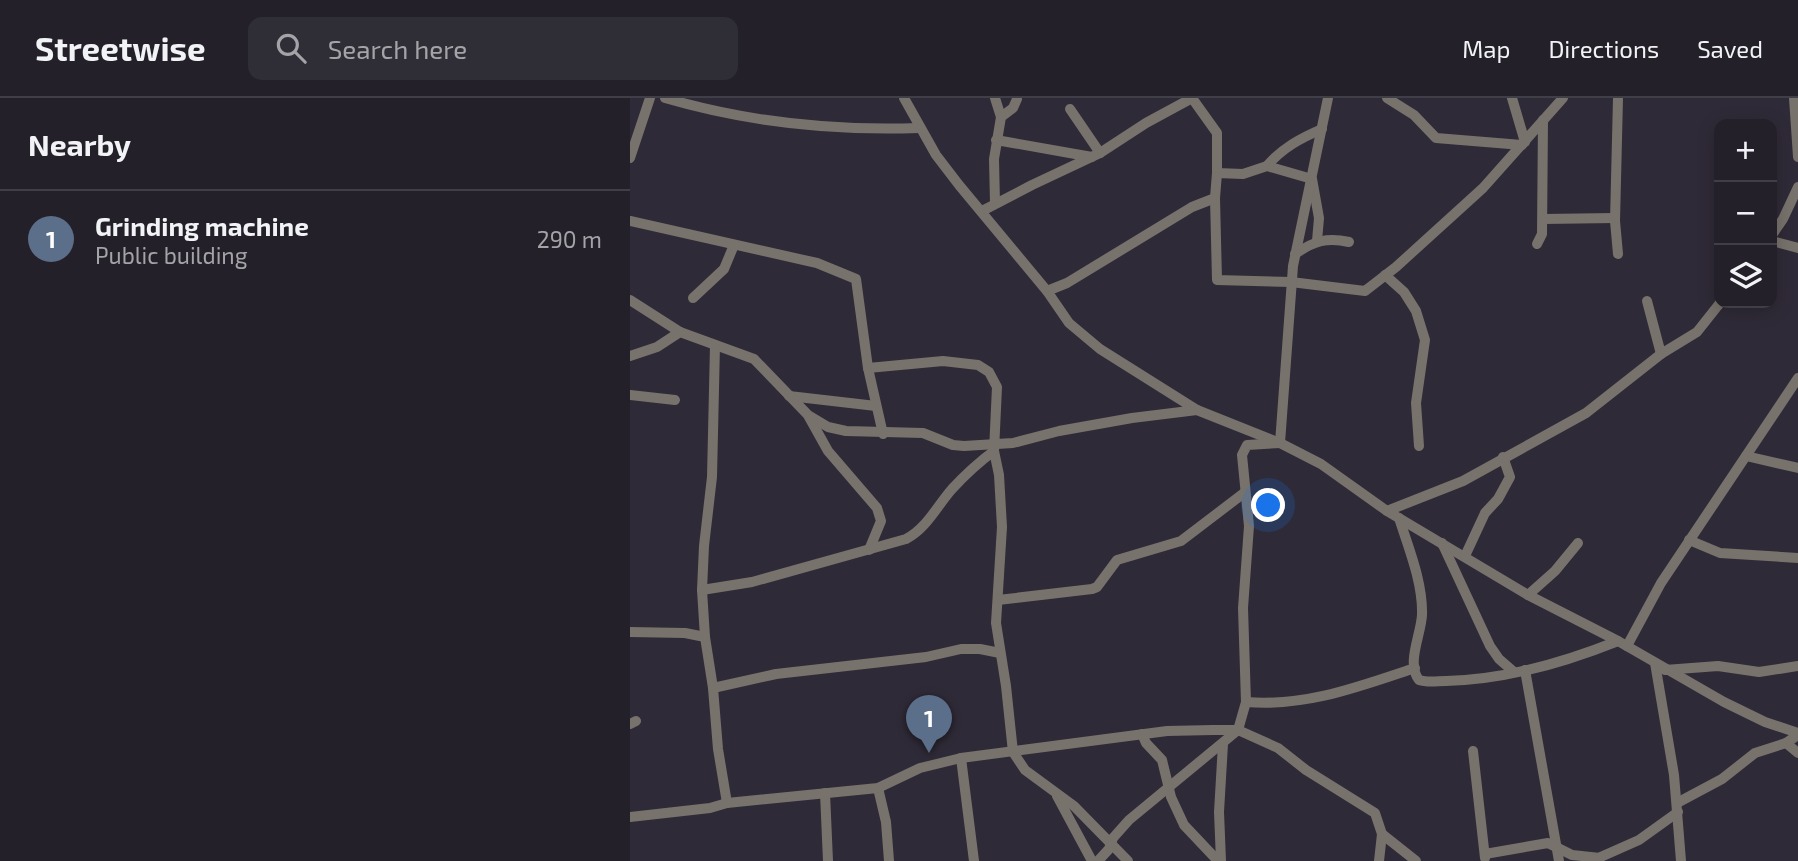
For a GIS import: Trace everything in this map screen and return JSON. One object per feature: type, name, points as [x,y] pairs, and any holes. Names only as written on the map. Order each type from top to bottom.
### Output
[{"type":"street","points":[[630,158],[650,98]]},
{"type":"street","points":[[665,98],[729,114],[811,126],[919,128]]},
{"type":"street","points":[[904,98],[936,155],[1083,337],[1197,410],[1280,443],[1321,464],[1387,511],[1528,595],[1765,722],[1798,734]]},
{"type":"street","points":[[995,98],[1001,117],[994,159],[995,203]]},
{"type":"street","points":[[982,211],[1096,155],[1192,98],[1217,133],[1217,280],[1291,282],[1365,291],[1483,188],[1563,98]]},
{"type":"street","points":[[1280,443],[1291,282],[1328,98]]},
{"type":"street","points":[[1387,98],[1413,115],[1436,138],[1523,144]]},
{"type":"street","points":[[1512,98],[1523,144]]},
{"type":"street","points":[[1618,98],[1615,218],[1618,254]]},
{"type":"street","points":[[1794,98],[1798,157]]},
{"type":"street","points":[[1001,117],[1013,108],[1017,99]]},
{"type":"street","points":[[1070,109],[1096,155]]},
{"type":"street","points":[[1537,244],[1542,234],[1543,219],[1543,120]]},
{"type":"street","points":[[1217,173],[1243,174],[1267,166],[1277,155],[1300,139],[1322,129]]},
{"type":"street","points":[[996,140],[1096,155]]},
{"type":"street","points":[[1267,166],[1312,179]]},
{"type":"street","points":[[1312,179],[1320,218],[1317,242]]},
{"type":"street","points":[[1777,228],[1798,187]]},
{"type":"street","points":[[1047,291],[1067,284],[1192,207],[1215,198]]},
{"type":"street","points":[[1543,219],[1615,218]]},
{"type":"street","points":[[630,221],[817,263],[856,279],[869,368],[883,434]]},
{"type":"street","points":[[1295,254],[1317,242],[1333,239],[1349,242]]},
{"type":"street","points":[[1777,242],[1798,248]]},
{"type":"street","points":[[693,298],[724,269],[734,245]]},
{"type":"street","points":[[1385,275],[1404,292],[1416,311],[1425,340],[1416,403],[1419,446]]},
{"type":"street","points":[[630,300],[680,332],[754,359],[808,415],[828,427],[846,432],[923,433],[953,445],[994,447],[1059,431],[1197,410]]},
{"type":"street","points":[[1647,300],[1661,354]]},
{"type":"street","points":[[1387,511],[1463,481],[1586,413],[1661,354],[1696,332],[1716,308]]},
{"type":"street","points":[[630,356],[649,351],[680,332]]},
{"type":"street","points":[[715,345],[712,477],[702,590],[718,749],[727,803]]},
{"type":"street","points":[[869,368],[943,361],[978,365],[989,372],[997,387],[994,447],[999,475],[1002,534],[996,624],[1013,752],[1025,770],[1074,806],[1128,861]]},
{"type":"street","points":[[1399,518],[1421,598],[1422,615],[1415,668],[1417,679],[1427,682],[1466,681],[1573,659],[1622,644],[1798,378]]},
{"type":"street","points":[[630,395],[675,400]]},
{"type":"street","points":[[789,396],[876,406]]},
{"type":"street","points":[[808,415],[828,451],[877,508],[881,521],[869,550]]},
{"type":"street","points":[[1098,861],[1129,820],[1238,730],[1246,702],[1243,608],[1249,526],[1242,461],[1247,445],[1280,443]]},
{"type":"street","points":[[702,590],[752,582],[895,543],[915,534],[953,489],[994,447]]},
{"type":"street","points":[[1745,456],[1798,468]]},
{"type":"street","points":[[1465,556],[1485,513],[1498,499],[1510,477],[1503,457]]},
{"type":"street","points":[[998,600],[1097,587],[1117,560],[1181,541],[1244,493]]},
{"type":"street","points":[[1689,540],[1720,553],[1798,558]]},
{"type":"street","points":[[1442,543],[1490,646],[1499,659],[1519,671],[1559,861]]},
{"type":"street","points":[[1528,595],[1555,570],[1578,543]]},
{"type":"street","points":[[630,632],[692,634],[705,637]]},
{"type":"street","points":[[713,688],[776,674],[926,657],[961,649],[1000,653]]},
{"type":"street","points":[[1655,663],[1671,753],[1681,861]]},
{"type":"street","points":[[1665,670],[1718,666],[1759,672],[1798,666]]},
{"type":"street","points":[[1246,702],[1276,704],[1355,689],[1415,668]]},
{"type":"street","points":[[630,817],[710,808],[727,803],[878,788],[920,768],[961,758],[1167,731],[1238,730],[1278,748],[1306,770],[1375,813],[1382,834],[1379,861]]},
{"type":"street","points":[[1143,734],[1146,743],[1161,760],[1168,789],[1184,825],[1219,861]]},
{"type":"street","points":[[1473,751],[1485,857],[1548,843],[1572,855],[1596,859],[1639,840],[1677,807],[1722,779],[1755,753],[1786,743],[1798,734]]},
{"type":"street","points":[[1786,743],[1798,752]]},
{"type":"street","points":[[1219,861],[1223,744]]},
{"type":"street","points":[[961,758],[974,861]]},
{"type":"street","points":[[878,788],[886,821],[889,861]]},
{"type":"street","points":[[1054,792],[1092,861]]},
{"type":"street","points":[[814,861],[828,860],[825,793]]},
{"type":"street","points":[[1382,834],[1416,861]]},
{"type":"place","name":"Grinding machine","points":[[929,753]]}]
